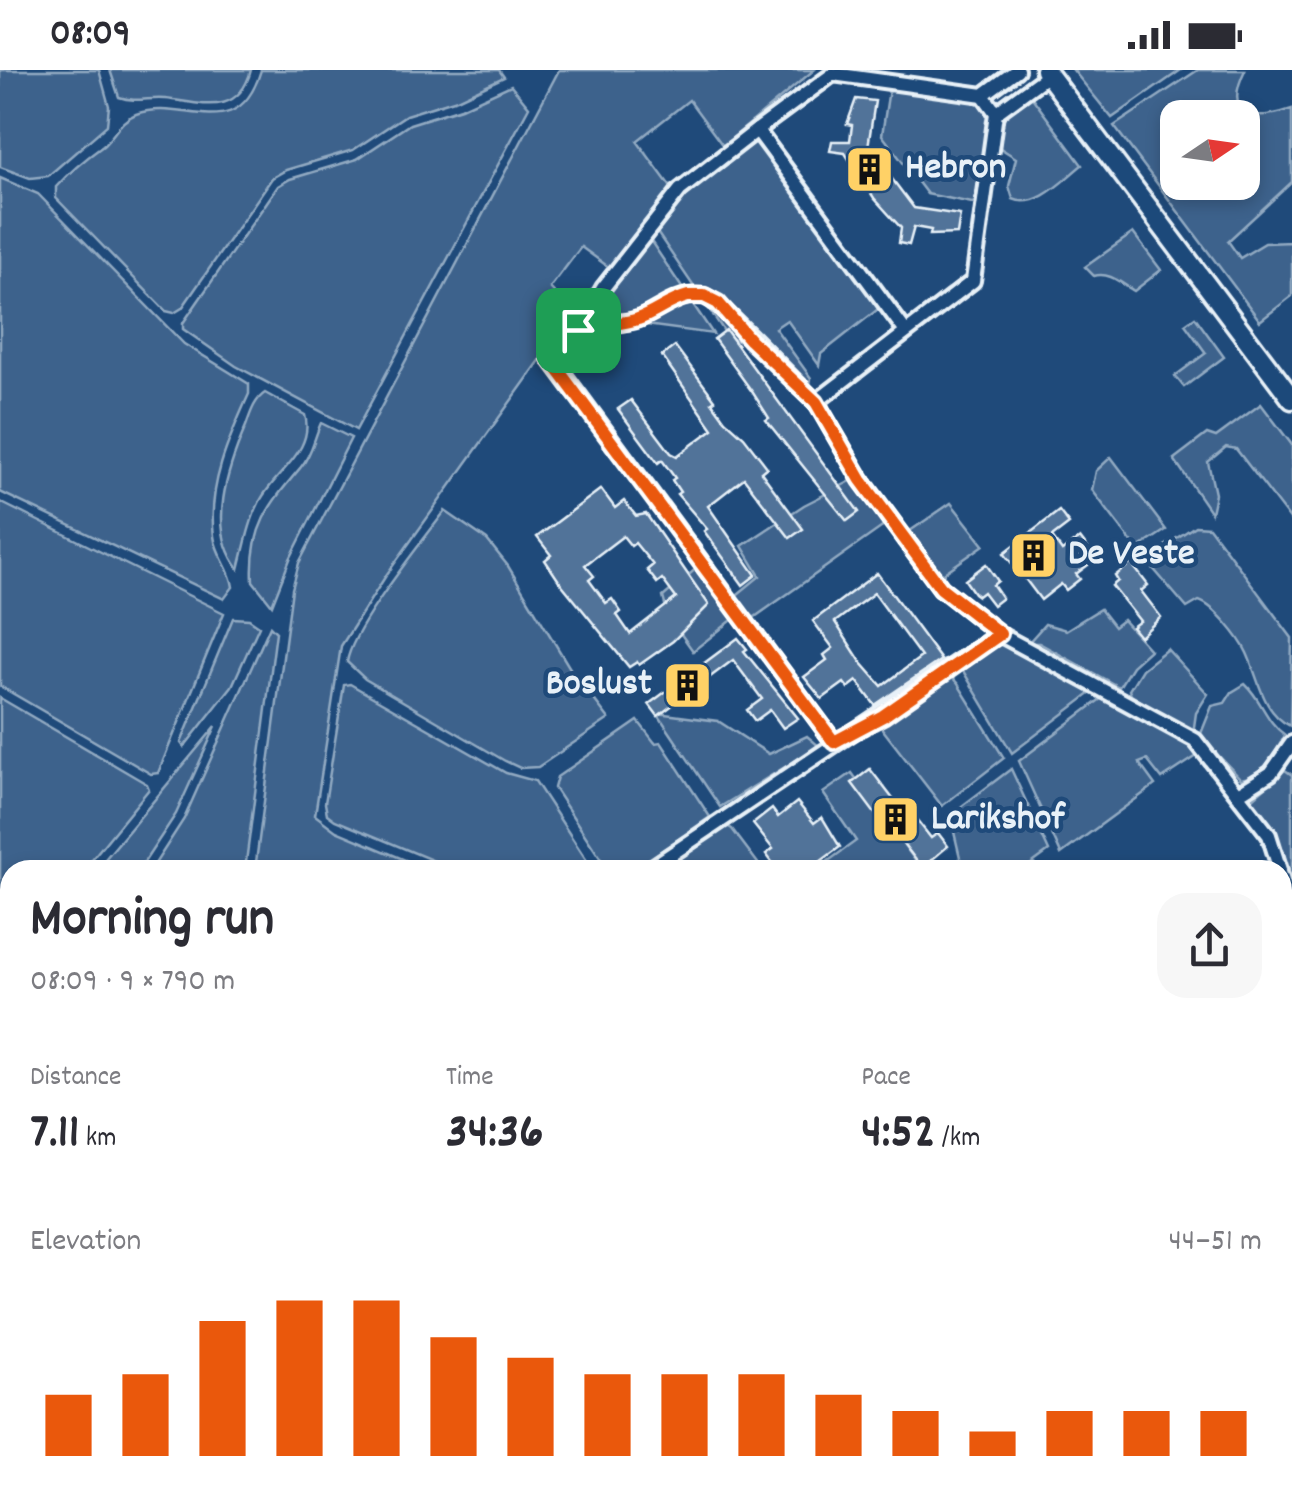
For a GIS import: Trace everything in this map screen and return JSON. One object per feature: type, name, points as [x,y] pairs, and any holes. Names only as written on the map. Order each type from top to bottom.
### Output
[{"type":"main road","points":[[1046,72],[1292,399]]},
{"type":"street","points":[[834,742],[550,359],[554,350],[578,330],[603,288],[680,190],[833,74],[983,95],[1017,70]]},
{"type":"street","points":[[816,402],[973,280],[996,113],[1046,72]]},
{"type":"street","points":[[983,95],[996,113]]},
{"type":"street","points":[[758,130],[906,332]]},
{"type":"street","points":[[578,330],[602,322],[636,320],[674,300],[710,298],[816,402],[861,480],[941,588],[1000,634],[1188,735],[1269,835],[1277,860]]},
{"type":"street","points":[[663,860],[834,742],[883,716],[1000,634]]},
{"type":"street","points":[[1238,794],[1271,773],[1292,743]]},
{"type":"shaded area","points":[[0,70],[99,70],[109,106],[107,125],[48,176],[30,178],[0,167]]},
{"type":"shaded area","points":[[110,70],[251,70],[237,95],[228,101],[205,104],[119,97]]},
{"type":"shaded area","points":[[261,70],[499,70],[504,77],[457,99],[406,115],[353,150],[272,178],[182,308],[174,313],[166,311],[56,198],[56,187],[130,117],[154,110],[224,113],[238,107],[251,94]]},
{"type":"shaded area","points":[[559,70],[814,70],[723,146],[689,100],[637,141],[673,190],[610,268],[581,247],[550,288],[574,313],[387,574],[341,646],[315,815],[336,831],[405,860],[256,860],[292,589],[299,563]]},
{"type":"shaded area","points":[[1073,70],[1181,70],[1112,118]]},
{"type":"shaded area","points":[[1198,70],[1245,70],[1238,100],[1160,100],[1160,187],[1114,126]]},
{"type":"shaded area","points":[[511,85],[529,107],[356,430],[236,366],[183,329],[183,323],[278,186],[357,159],[410,124],[461,108]]},
{"type":"shaded area","points":[[898,85],[979,97],[990,113],[978,200],[972,203],[927,194],[882,135],[889,89]]},
{"type":"shaded area","points":[[1028,92],[1082,165],[1041,197],[1022,201],[1013,199],[1009,186],[1016,158],[997,146],[1001,113]]},
{"type":"shaded area","points":[[1292,109],[1292,182],[1228,241],[1240,258],[1265,243],[1292,242],[1292,296],[1260,321],[1169,200],[1260,200],[1260,115]]},
{"type":"shaded area","points":[[756,136],[882,306],[821,354],[819,365],[787,320],[775,328],[811,378],[808,398],[756,348],[728,337],[654,228],[676,200]]},
{"type":"shaded area","points":[[0,178],[38,194],[184,344],[249,384],[249,394],[221,463],[214,499],[215,543],[233,587],[224,599],[0,492]]},
{"type":"shaded area","points":[[1133,233],[1161,270],[1134,291],[1110,277],[1094,276],[1085,267]]},
{"type":"shaded area","points":[[648,237],[713,334],[586,317]]},
{"type":"shaded area","points":[[1195,317],[1224,357],[1184,387],[1175,376],[1206,353],[1185,324]]},
{"type":"shaded area","points":[[265,393],[305,415],[307,428],[292,461],[260,501],[239,569],[224,536],[223,498],[251,413]]},
{"type":"shaded area","points":[[1261,404],[1292,445],[1292,522],[1236,449],[1226,447],[1208,462],[1215,494],[1211,513],[1174,459],[1207,434],[1216,437]]},
{"type":"shaded area","points":[[321,423],[351,438],[290,559],[272,605],[253,581],[258,531],[271,506],[308,457]]},
{"type":"shaded area","points":[[1111,457],[1166,530],[1137,549],[1092,490],[1096,471]]},
{"type":"shaded area","points":[[853,480],[884,522],[881,528],[755,617],[748,617],[733,598],[760,576],[742,546],[804,505]]},
{"type":"shaded area","points":[[0,502],[224,613],[158,773],[151,774],[0,686]]},
{"type":"shaded area","points":[[951,503],[984,545],[941,575],[907,533]]},
{"type":"shaded area","points":[[445,511],[487,540],[508,566],[571,670],[609,719],[538,767],[520,768],[505,761],[365,679],[347,662],[374,607]]},
{"type":"shaded area","points":[[1195,526],[1209,527],[1292,638],[1290,726],[1267,704],[1247,653],[1226,623],[1199,601],[1187,608],[1145,559]]},
{"type":"shaded area","points":[[698,567],[736,617],[693,651],[668,616],[663,597]]},
{"type":"shaded area","points":[[1100,609],[1114,627],[1123,620],[1150,650],[1132,666],[1119,687],[1039,643],[1028,643],[1045,624],[1066,630]]},
{"type":"shaded area","points":[[233,618],[249,619],[259,626],[232,686],[184,747],[181,743]]},
{"type":"shaded area","points":[[270,626],[276,632],[246,860],[157,860],[184,819]]},
{"type":"shaded area","points":[[1000,641],[1095,690],[1012,753],[960,666]]},
{"type":"shaded area","points":[[1167,649],[1208,694],[1196,713],[1193,734],[1129,690],[1142,669]]},
{"type":"shaded area","points":[[949,674],[1004,758],[942,806],[880,726]]},
{"type":"shaded area","points":[[350,684],[506,773],[535,781],[586,860],[432,860],[335,820],[327,814],[325,803],[344,685]]},
{"type":"shaded area","points":[[1245,684],[1285,735],[1263,769],[1241,779],[1200,736],[1212,706],[1225,703],[1232,692]]},
{"type":"shaded area","points":[[1106,695],[1198,748],[1200,754],[1162,779],[1147,760],[1139,763],[1155,785],[1061,854],[1019,761]]},
{"type":"shaded area","points":[[0,698],[147,784],[149,789],[91,860],[0,860]]},
{"type":"shaded area","points":[[657,713],[718,721],[769,754],[807,736],[819,746],[720,807]]},
{"type":"shaded area","points":[[638,721],[655,743],[661,742],[710,817],[648,860],[601,860],[554,788],[557,777]]},
{"type":"shaded area","points":[[216,726],[176,814],[146,860],[104,860]]},
{"type":"shaded area","points":[[1011,769],[1049,851],[1037,860],[961,860],[950,815]]},
{"type":"shaded area","points":[[1285,770],[1292,775],[1292,860],[1283,860],[1275,832],[1252,799]]},
{"type":"shaded area","points":[[852,773],[915,860],[830,860],[856,841],[823,793]]},
{"type":"shaded area","points":[[722,823],[732,829],[755,860],[672,860]]},
{"type":"building","name":"Hebron","points":[[856,99],[875,101],[868,147],[914,208],[960,215],[957,234],[930,235],[931,230],[914,227],[909,245],[899,243],[901,228],[874,198],[845,153],[830,151],[832,141],[850,141],[852,125],[847,124]]},
{"type":"building","points":[[726,330],[859,512],[847,521],[766,420],[769,418],[753,393],[714,339]]},
{"type":"building","points":[[675,346],[725,420],[767,467],[761,472],[803,529],[790,538],[744,478],[708,506],[756,575],[743,585],[704,531],[707,529],[677,494],[680,492],[672,480],[675,478],[662,460],[658,463],[618,409],[631,400],[677,456],[713,429],[662,356]]},
{"type":"building","points":[[601,489],[615,508],[624,501],[636,516],[646,514],[709,605],[673,641],[639,665],[637,662],[629,667],[559,581],[545,560],[551,555],[537,537]],"holes":[[[623,536],[631,546],[635,543],[653,565],[647,570],[657,583],[662,579],[676,598],[630,634],[612,599],[606,603],[589,580],[594,576],[585,565]]]},
{"type":"building","name":"De Veste","points":[[1059,511],[1069,524],[1052,537],[1062,551],[1080,538],[1096,559],[1076,574],[1080,579],[1066,590],[1061,584],[1041,600],[1026,580],[1036,572],[1024,557],[1013,565],[1004,553]]},
{"type":"building","points":[[1131,563],[1148,585],[1141,591],[1161,617],[1140,637],[1132,627],[1140,621],[1112,586],[1118,581],[1115,576]]},
{"type":"building","points":[[986,564],[998,581],[993,585],[1002,598],[993,605],[983,592],[978,596],[974,593],[965,580]]},
{"type":"building","points":[[877,573],[941,660],[875,705],[857,681],[848,688],[844,683],[822,699],[804,677],[827,660],[824,655],[833,648],[813,621]],"holes":[[[874,593],[921,657],[882,686],[835,622]]]},
{"type":"building","name":"Boslust","points":[[738,638],[798,718],[783,728],[770,710],[755,721],[747,710],[762,699],[733,660],[658,716],[649,704]]},
{"type":"building","name":"Larikshof","points":[[870,769],[900,808],[905,805],[931,838],[938,833],[948,846],[931,860],[916,860],[889,825],[881,828],[852,783]]},
{"type":"building","points":[[797,802],[814,823],[822,817],[840,847],[822,860],[770,860],[766,854],[773,849],[753,824],[772,809],[778,817]]},
{"type":"place","name":"Hebron","points":[[870,169]]},
{"type":"place","name":"De Veste","points":[[1033,555]]},
{"type":"place","name":"Boslust","points":[[687,685]]},
{"type":"place","name":"Larikshof","points":[[896,820]]},
{"type":"route","points":[[688,296],[704,296],[718,303],[750,340],[816,402],[861,480],[941,588],[1000,634],[883,716],[834,742],[550,359],[551,353],[578,330],[602,322],[636,320],[654,308],[688,296]]}]
